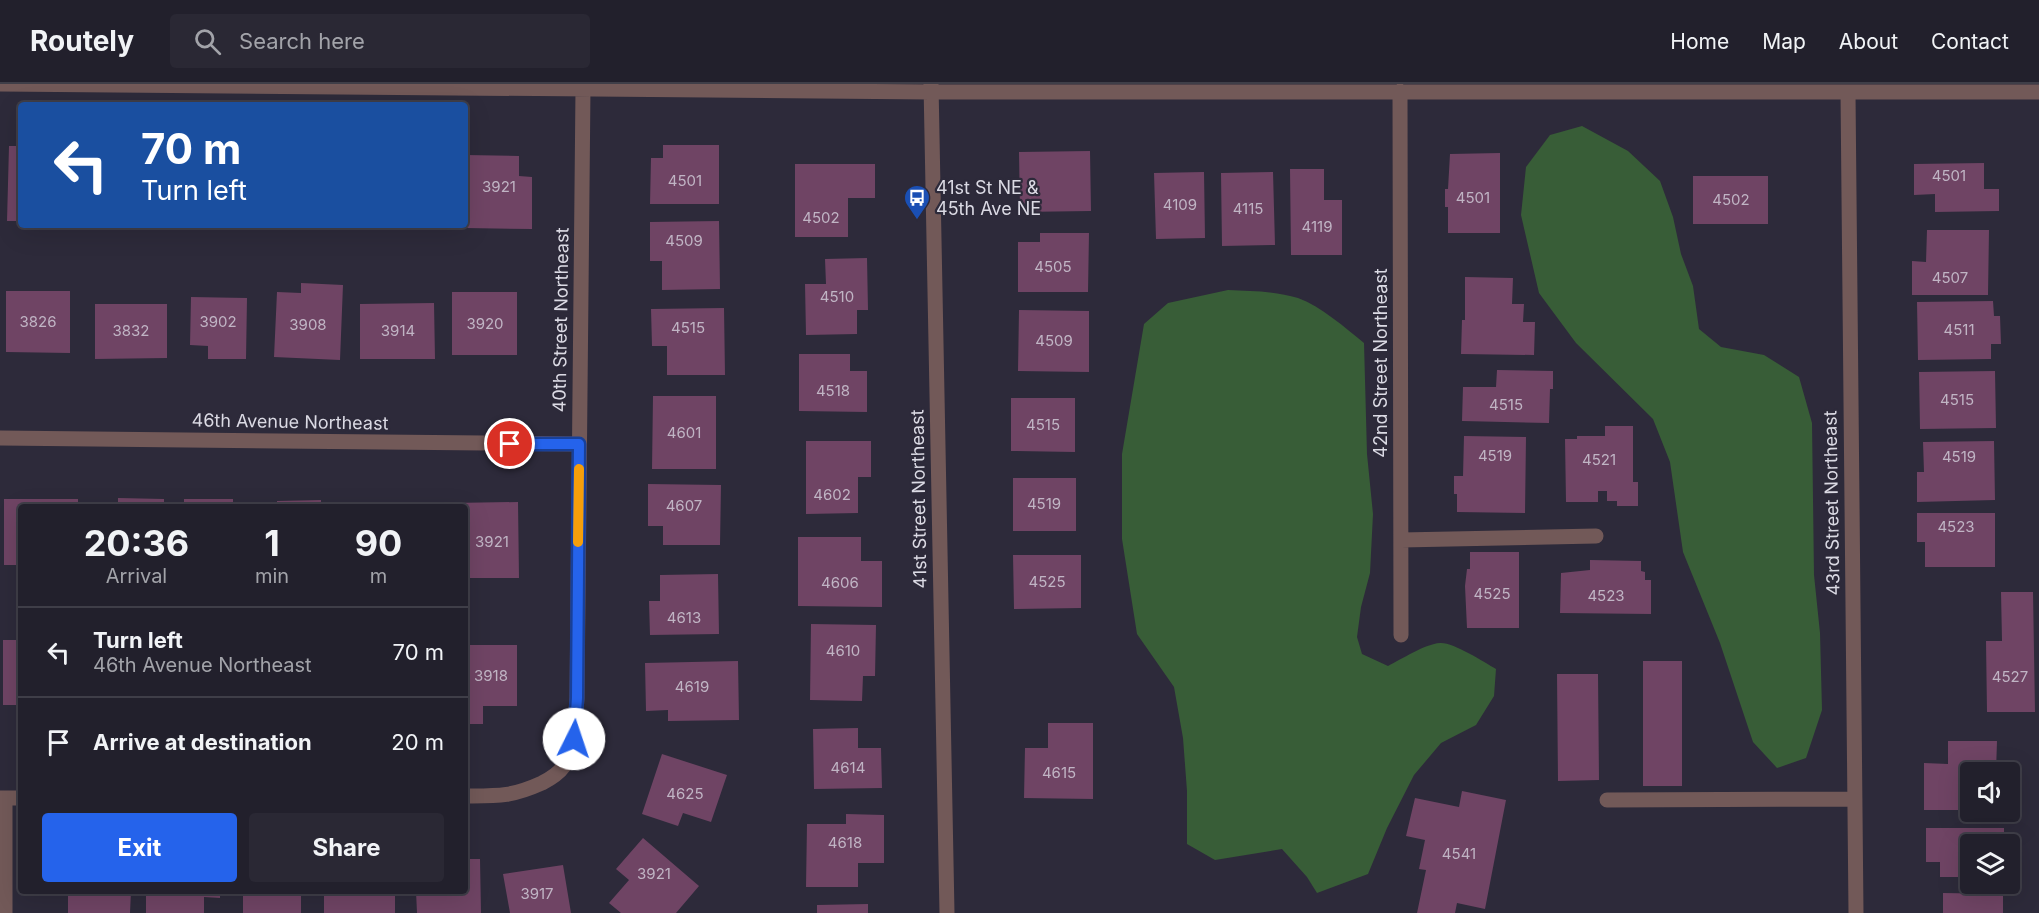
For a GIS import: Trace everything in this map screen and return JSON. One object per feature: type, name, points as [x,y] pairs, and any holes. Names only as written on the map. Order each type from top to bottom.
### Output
[{"type":"street","points":[[0,84],[1400,91],[1702,88],[1848,93],[2039,92]]},
{"type":"street","name":"40th Street Northeast","points":[[468,796],[504,796],[521,792],[551,778],[564,766],[574,739],[577,698],[583,88]]},
{"type":"street","name":"41st Street Northeast","points":[[931,88],[947,913]]},
{"type":"street","name":"42nd Street Northeast","points":[[1400,91],[1401,635]]},
{"type":"street","name":"43rd Street Northeast","points":[[1848,93],[1856,913]]},
{"type":"street","name":"46th Avenue Northeast","points":[[0,438],[579,444]]},
{"type":"street","points":[[1401,540],[1596,536]]},
{"type":"street","points":[[4,913],[9,798]]},
{"type":"street","points":[[1607,800],[1855,799]]},
{"type":"green space","points":[[1582,126],[1628,151],[1660,181],[1673,217],[1681,254],[1693,286],[1699,329],[1721,347],[1764,355],[1799,377],[1812,423],[1814,575],[1820,633],[1822,710],[1806,758],[1777,768],[1753,742],[1720,643],[1683,552],[1670,462],[1653,419],[1576,343],[1539,293],[1521,215],[1526,167],[1550,135]]},
{"type":"green space","points":[[1228,290],[1272,293],[1298,298],[1324,312],[1364,343],[1367,454],[1373,514],[1370,573],[1361,607],[1357,637],[1362,654],[1388,666],[1414,652],[1440,643],[1453,646],[1496,669],[1494,696],[1476,725],[1441,743],[1414,775],[1387,828],[1368,874],[1317,893],[1307,877],[1282,849],[1215,860],[1187,844],[1187,791],[1183,738],[1174,687],[1137,634],[1122,539],[1122,454],[1144,324],[1168,303]]},
{"type":"building","points":[[663,145],[719,145],[719,204],[650,204],[651,158],[663,158]]},
{"type":"building","points":[[9,146],[18,146],[18,221],[7,221]]},
{"type":"building","points":[[1090,151],[1091,211],[1020,212],[1019,152]]},
{"type":"building","points":[[1500,153],[1500,233],[1448,233],[1445,189],[1448,189],[1450,154]]},
{"type":"building","points":[[468,155],[519,156],[519,176],[532,177],[532,229],[466,228],[468,228]]},
{"type":"building","points":[[1984,163],[1984,189],[1999,189],[1999,211],[1935,212],[1935,194],[1914,195],[1914,164]]},
{"type":"building","points":[[795,164],[875,164],[875,198],[848,198],[848,237],[795,237]]},
{"type":"building","points":[[1290,169],[1324,169],[1324,200],[1342,200],[1342,255],[1291,255]]},
{"type":"building","points":[[1204,172],[1205,238],[1156,239],[1154,173]]},
{"type":"building","points":[[1273,172],[1275,245],[1222,246],[1221,173]]},
{"type":"building","points":[[1693,176],[1768,176],[1768,224],[1693,224]]},
{"type":"building","points":[[719,221],[720,289],[662,290],[662,261],[650,261],[650,222]]},
{"type":"building","points":[[1927,230],[1989,230],[1988,295],[1912,295],[1912,261],[1926,262]]},
{"type":"building","points":[[1040,233],[1089,233],[1088,292],[1018,292],[1018,242],[1040,242]]},
{"type":"building","points":[[867,258],[868,310],[857,310],[857,334],[806,335],[805,284],[826,284],[825,259]]},
{"type":"building","points":[[1465,277],[1513,278],[1512,304],[1524,304],[1523,322],[1535,322],[1534,355],[1461,354],[1462,320],[1465,320]]},
{"type":"building","points":[[301,283],[343,285],[340,360],[274,357],[277,292],[301,293]]},
{"type":"building","points":[[6,291],[70,291],[70,353],[6,352]]},
{"type":"building","points":[[452,292],[517,292],[517,355],[452,355]]},
{"type":"building","points":[[191,297],[247,298],[246,359],[208,359],[208,346],[190,345]]},
{"type":"building","points":[[1993,301],[1994,316],[2000,316],[2001,344],[1991,344],[1991,359],[1918,360],[1917,302]]},
{"type":"building","points":[[434,303],[435,359],[360,359],[360,304]]},
{"type":"building","points":[[95,304],[167,304],[167,358],[95,359]]},
{"type":"building","points":[[724,308],[725,375],[667,375],[667,346],[652,346],[651,309]]},
{"type":"building","points":[[1019,310],[1089,311],[1089,372],[1018,371]]},
{"type":"building","points":[[799,354],[850,354],[850,371],[867,371],[867,412],[799,411]]},
{"type":"building","points":[[1497,370],[1553,371],[1549,423],[1462,421],[1463,387],[1496,387]]},
{"type":"building","points":[[1995,371],[1996,428],[1920,429],[1919,372]]},
{"type":"building","points":[[653,396],[716,396],[716,469],[652,469]]},
{"type":"building","points":[[1011,398],[1075,398],[1075,452],[1011,451]]},
{"type":"building","points":[[1605,426],[1633,426],[1633,482],[1638,482],[1638,506],[1617,506],[1617,501],[1607,501],[1607,491],[1598,491],[1598,502],[1566,502],[1565,439],[1577,439],[1577,436],[1605,436]]},
{"type":"building","points":[[1464,436],[1526,437],[1525,513],[1457,512],[1454,476],[1463,476]]},
{"type":"building","points":[[806,441],[871,441],[871,477],[858,477],[858,513],[806,514]]},
{"type":"building","points":[[1994,441],[1995,500],[1917,502],[1917,472],[1924,472],[1923,442]]},
{"type":"building","points":[[1013,478],[1076,478],[1076,531],[1013,531]]},
{"type":"building","points":[[648,484],[721,485],[720,545],[663,545],[663,526],[648,526]]},
{"type":"building","points":[[118,498],[164,499],[164,504],[118,504]]},
{"type":"building","points":[[4,499],[78,499],[78,504],[18,504],[18,565],[4,565]]},
{"type":"building","points":[[184,499],[233,499],[233,504],[184,504]]},
{"type":"building","points":[[321,500],[321,504],[277,504],[277,501]]},
{"type":"building","points":[[518,502],[519,578],[468,578],[468,504],[452,503]]},
{"type":"building","points":[[383,503],[434,503],[434,504]]},
{"type":"building","points":[[1917,513],[1995,513],[1995,567],[1925,567],[1925,542],[1917,542]]},
{"type":"building","points":[[798,537],[861,537],[861,561],[882,561],[882,607],[798,606]]},
{"type":"building","points":[[1470,552],[1519,552],[1519,628],[1467,628],[1465,586],[1467,569],[1470,569]]},
{"type":"building","points":[[1013,555],[1081,555],[1081,608],[1014,609]]},
{"type":"building","points":[[1590,560],[1641,561],[1641,571],[1645,572],[1645,580],[1651,580],[1651,614],[1560,613],[1561,573],[1590,570]]},
{"type":"building","points":[[718,574],[719,634],[650,635],[649,601],[660,601],[660,575]]},
{"type":"building","points":[[2001,592],[2033,592],[2035,712],[1987,712],[1986,641],[2002,641]]},
{"type":"building","points":[[811,624],[876,625],[875,676],[863,676],[862,701],[810,700]]},
{"type":"building","points":[[3,640],[18,640],[18,705],[3,705]]},
{"type":"building","points":[[468,645],[517,645],[517,706],[483,706],[483,724],[468,724]]},
{"type":"building","points":[[738,661],[739,720],[668,721],[668,710],[646,711],[645,663]]},
{"type":"building","points":[[1643,661],[1682,661],[1682,786],[1643,786]]},
{"type":"building","points":[[1557,674],[1598,674],[1599,780],[1558,781]]},
{"type":"building","points":[[1048,723],[1093,723],[1093,799],[1024,798],[1025,748],[1048,748]]},
{"type":"building","points":[[858,728],[858,748],[881,748],[882,788],[814,789],[813,729]]},
{"type":"building","points":[[1948,741],[1997,741],[1996,762],[1960,762],[1960,810],[1924,810],[1924,763],[1948,764]]},
{"type":"building","points":[[662,754],[727,775],[711,822],[683,813],[678,826],[642,814]]},
{"type":"building","points":[[1462,791],[1506,800],[1485,909],[1457,903],[1455,913],[1417,913],[1426,870],[1419,869],[1425,840],[1406,836],[1415,798],[1459,807]]},
{"type":"building","points":[[846,814],[884,815],[884,863],[858,863],[858,887],[806,887],[807,824],[846,824]]},
{"type":"building","points":[[1926,828],[2004,828],[2004,834],[1960,834],[1960,877],[1940,877],[1940,862],[1926,862]]},
{"type":"building","points":[[643,838],[699,886],[676,913],[621,913],[609,903],[629,880],[616,869]]},
{"type":"building","points":[[468,859],[480,859],[481,913],[417,913],[416,894],[468,894]]},
{"type":"building","points":[[563,865],[571,913],[510,913],[503,874]]},
{"type":"building","points":[[1943,893],[2003,894],[2003,913],[1943,913]]},
{"type":"building","points":[[68,894],[131,894],[130,913],[68,913]]},
{"type":"building","points":[[146,894],[220,894],[220,898],[204,897],[204,913],[146,913]]},
{"type":"building","points":[[243,894],[301,894],[301,913],[243,913]]},
{"type":"building","points":[[324,894],[395,894],[395,913],[324,913]]},
{"type":"building","points":[[868,904],[868,913],[817,913],[817,905]]},
{"type":"slow traffic","points":[[578,542],[579,469]]},
{"type":"place","name":"41st St NE & 45th Ave NE","points":[[917,221]]},
{"type":"route","points":[[510,444],[579,444],[577,698],[574,739]]}]
